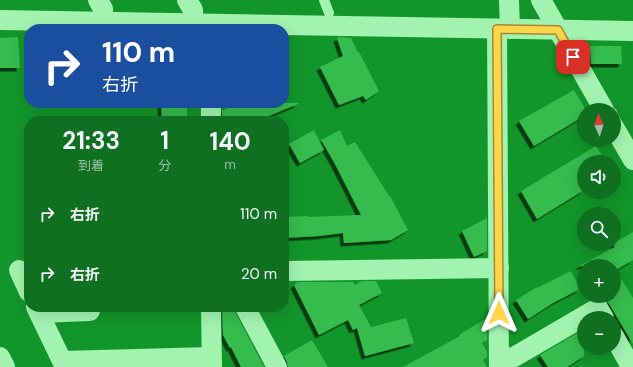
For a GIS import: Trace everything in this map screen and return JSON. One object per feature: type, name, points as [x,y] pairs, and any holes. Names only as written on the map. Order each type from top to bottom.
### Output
[{"type":"street","points":[[509,0],[504,29],[499,268],[503,360],[514,357],[577,320]]},
{"type":"street","points":[[541,0],[600,103]]},
{"type":"street","points":[[0,20],[102,12],[198,18],[328,15],[504,29],[633,31]]},
{"type":"street","points":[[621,139],[633,160]]},
{"type":"street","points":[[289,271],[499,268]]},
{"type":"street","points":[[19,270],[24,281]]},
{"type":"street","points":[[39,312],[62,361],[212,362],[211,312]]},
{"type":"street","points":[[248,312],[276,367]]},
{"type":"street","points":[[621,349],[631,367]]},
{"type":"street","points":[[0,357],[5,367]]},
{"type":"building","points":[[18,37],[20,68],[0,68],[0,38]]},
{"type":"building","points":[[337,38],[351,38],[379,91],[366,100],[363,96],[339,105],[320,67],[343,56]]},
{"type":"building","points":[[590,46],[621,46],[622,64],[591,64]]},
{"type":"building","points":[[574,90],[582,103],[577,103],[577,120],[534,146],[519,121]]},
{"type":"building","points":[[289,103],[298,104],[289,108]]},
{"type":"building","points":[[161,108],[187,108],[187,116],[162,116]]},
{"type":"building","points":[[228,108],[288,108],[269,116],[222,116],[222,111]]},
{"type":"building","points":[[314,130],[324,150],[300,163],[289,144]]},
{"type":"building","points":[[340,130],[347,146],[355,142],[390,196],[408,230],[391,240],[344,243],[343,233],[289,238],[289,217],[361,215],[321,140]]},
{"type":"building","points":[[597,147],[602,155],[581,155]]},
{"type":"building","points":[[577,157],[577,194],[537,219],[521,191]]},
{"type":"building","points":[[487,218],[487,251],[474,257],[462,231]]},
{"type":"building","points":[[633,232],[633,260],[621,267],[621,259],[592,259],[607,251],[621,251],[621,239]]},
{"type":"building","points":[[571,271],[577,283],[577,291],[553,303],[528,319],[516,300]]},
{"type":"building","points":[[621,278],[633,298],[633,344],[621,324],[621,311],[613,311],[609,303],[621,303]]},
{"type":"building","points":[[362,281],[376,281],[382,293],[359,305],[371,327],[406,318],[414,343],[365,356],[357,328],[353,330],[348,320],[319,335],[294,285],[298,282],[353,282],[355,285]]},
{"type":"building","points":[[222,312],[235,312],[264,367],[241,367],[223,335]]},
{"type":"building","points":[[485,319],[487,323],[487,340],[482,343],[487,352],[487,357],[483,360],[487,367],[403,367],[460,336],[459,335]]},
{"type":"building","points":[[577,333],[577,355],[584,356],[567,367],[548,367],[540,355]]},
{"type":"building","points":[[312,340],[328,367],[288,367],[284,356]]},
{"type":"route","points":[[499,313],[497,29],[558,30],[573,57]]}]
